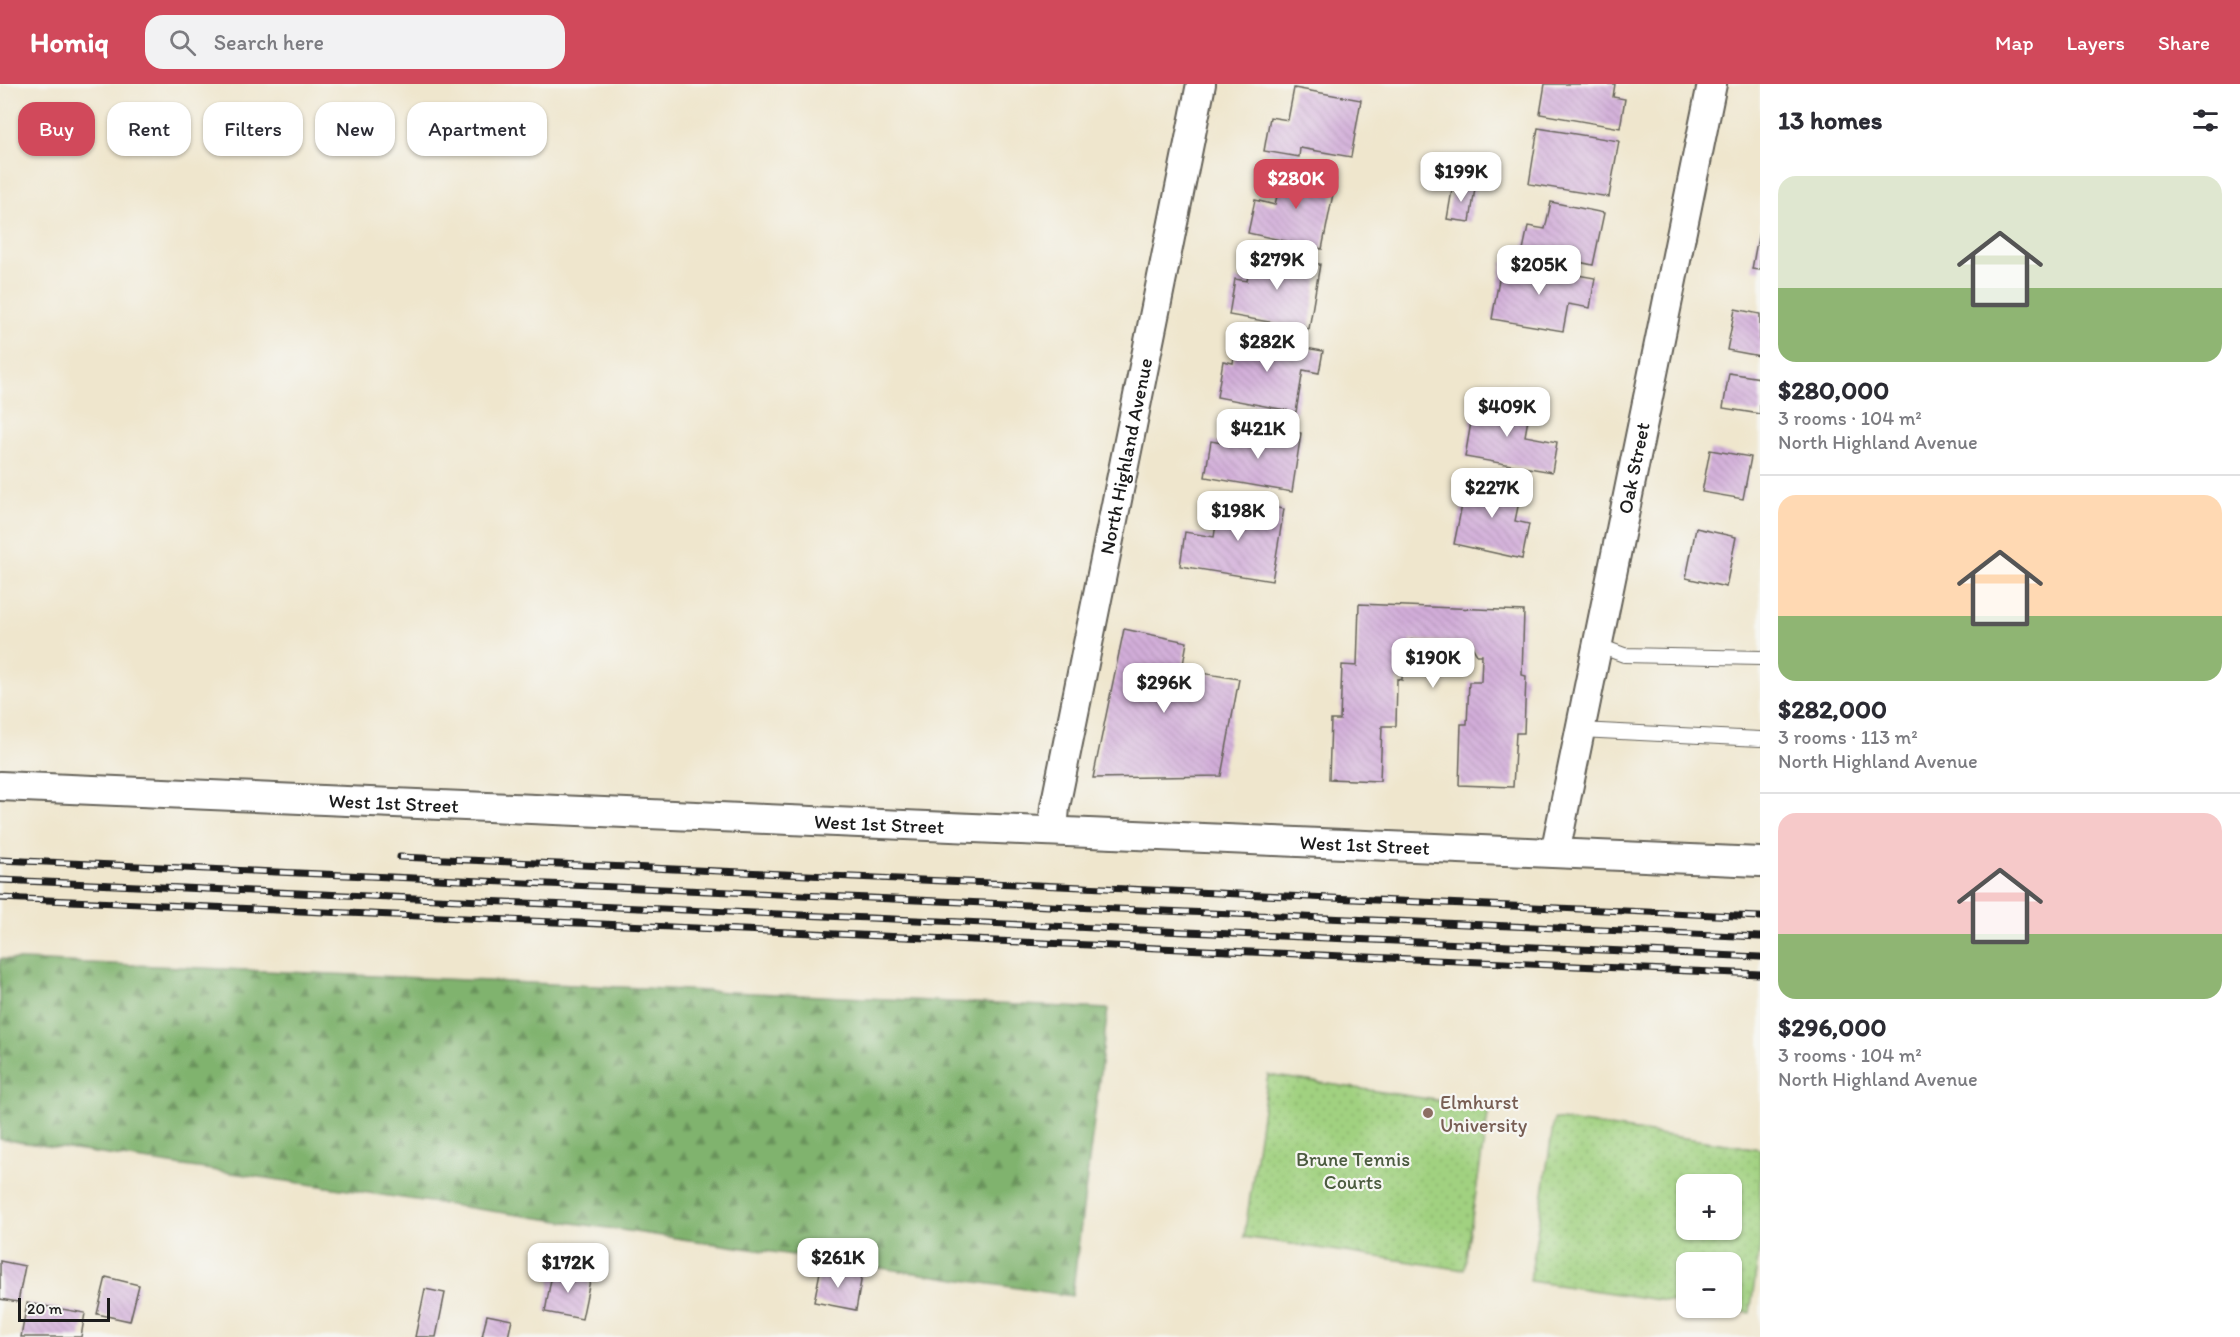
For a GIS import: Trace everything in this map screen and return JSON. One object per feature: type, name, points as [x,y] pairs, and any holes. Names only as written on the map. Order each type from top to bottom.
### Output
[{"type":"street","name":"North Highland Avenue","points":[[1053,830],[1057,795],[1201,84]]},
{"type":"street","name":"Oak Street","points":[[1555,853],[1712,84]]},
{"type":"street","name":"West 1st Street","points":[[0,786],[1760,862]]},
{"type":"lane","points":[[1597,645],[1624,656],[1760,658]]},
{"type":"lane","points":[[1580,730],[1760,739]]},
{"type":"green space","points":[[0,959],[1108,1009],[1072,1296],[0,1139]]},
{"type":"green space","name":"Brune Tennis Courts","points":[[1268,1075],[1489,1108],[1464,1270],[1244,1237]]},
{"type":"green space","points":[[1554,1119],[1760,1149],[1760,1245],[1750,1313],[1742,1312],[1742,1252],[1676,1252],[1676,1303],[1530,1281]]},
{"type":"building","points":[[1545,84],[1615,84],[1613,97],[1625,99],[1620,128],[1540,114]]},
{"type":"building","points":[[1294,88],[1361,100],[1351,157],[1300,148],[1299,157],[1264,151],[1270,117],[1288,120]]},
{"type":"building","points":[[1538,128],[1619,141],[1609,197],[1529,184]]},
{"type":"building","points":[[1283,168],[1336,179],[1322,249],[1248,233],[1255,200],[1275,205]]},
{"type":"building","points":[[1453,184],[1475,188],[1470,222],[1447,219]]},
{"type":"building","points":[[1551,202],[1604,213],[1593,265],[1523,250],[1528,226],[1545,229]]},
{"type":"building","points":[[1760,231],[1760,270],[1752,269]]},
{"type":"building","points":[[1252,253],[1320,264],[1309,329],[1229,315],[1235,279],[1247,281]]},
{"type":"building","points":[[1502,262],[1595,278],[1590,308],[1568,304],[1563,331],[1492,319]]},
{"type":"building","points":[[1735,309],[1760,314],[1760,356],[1727,350]]},
{"type":"building","points":[[1238,336],[1323,351],[1319,373],[1303,370],[1296,412],[1217,397],[1223,361],[1233,363]]},
{"type":"building","points":[[1729,373],[1760,378],[1760,414],[1723,408]]},
{"type":"building","points":[[1475,399],[1530,408],[1525,436],[1557,442],[1552,472],[1465,457]]},
{"type":"building","points":[[1254,425],[1301,433],[1292,492],[1205,477],[1211,441],[1251,448]]},
{"type":"building","points":[[1710,450],[1751,457],[1743,499],[1702,492]]},
{"type":"building","points":[[1468,476],[1522,487],[1515,521],[1529,524],[1522,559],[1454,544]]},
{"type":"building","points":[[1220,499],[1284,509],[1272,581],[1180,566],[1185,532],[1214,537]]},
{"type":"building","points":[[1696,528],[1736,537],[1726,587],[1686,578]]},
{"type":"building","points":[[1359,604],[1524,611],[1522,675],[1526,676],[1524,733],[1516,733],[1513,787],[1459,785],[1461,724],[1467,724],[1469,682],[1481,682],[1482,655],[1477,655],[1470,643],[1411,640],[1411,645],[1403,651],[1402,680],[1397,679],[1396,726],[1382,726],[1380,781],[1329,779],[1331,720],[1340,720],[1342,665],[1357,666]]},
{"type":"building","points":[[1124,629],[1187,642],[1182,670],[1239,679],[1221,776],[1093,778]]},
{"type":"building","points":[[0,1261],[25,1266],[18,1302],[0,1299]]},
{"type":"building","points":[[821,1267],[862,1275],[856,1310],[814,1302]]},
{"type":"building","points":[[553,1268],[591,1276],[582,1319],[545,1312]]},
{"type":"building","points":[[106,1277],[139,1285],[130,1321],[97,1314]]},
{"type":"building","points":[[425,1289],[445,1293],[436,1337],[415,1337]]},
{"type":"building","points":[[27,1303],[85,1313],[81,1337],[21,1337]]},
{"type":"building","points":[[487,1315],[512,1320],[508,1337],[482,1337]]},
{"type":"railway","points":[[400,857],[1760,917]]},
{"type":"railway","points":[[0,860],[1760,937]]},
{"type":"railway","points":[[0,880],[1760,957]]},
{"type":"railway","points":[[0,898],[1760,974]]},
{"type":"place","name":"Elmhurst University","points":[[1428,1113]]}]
